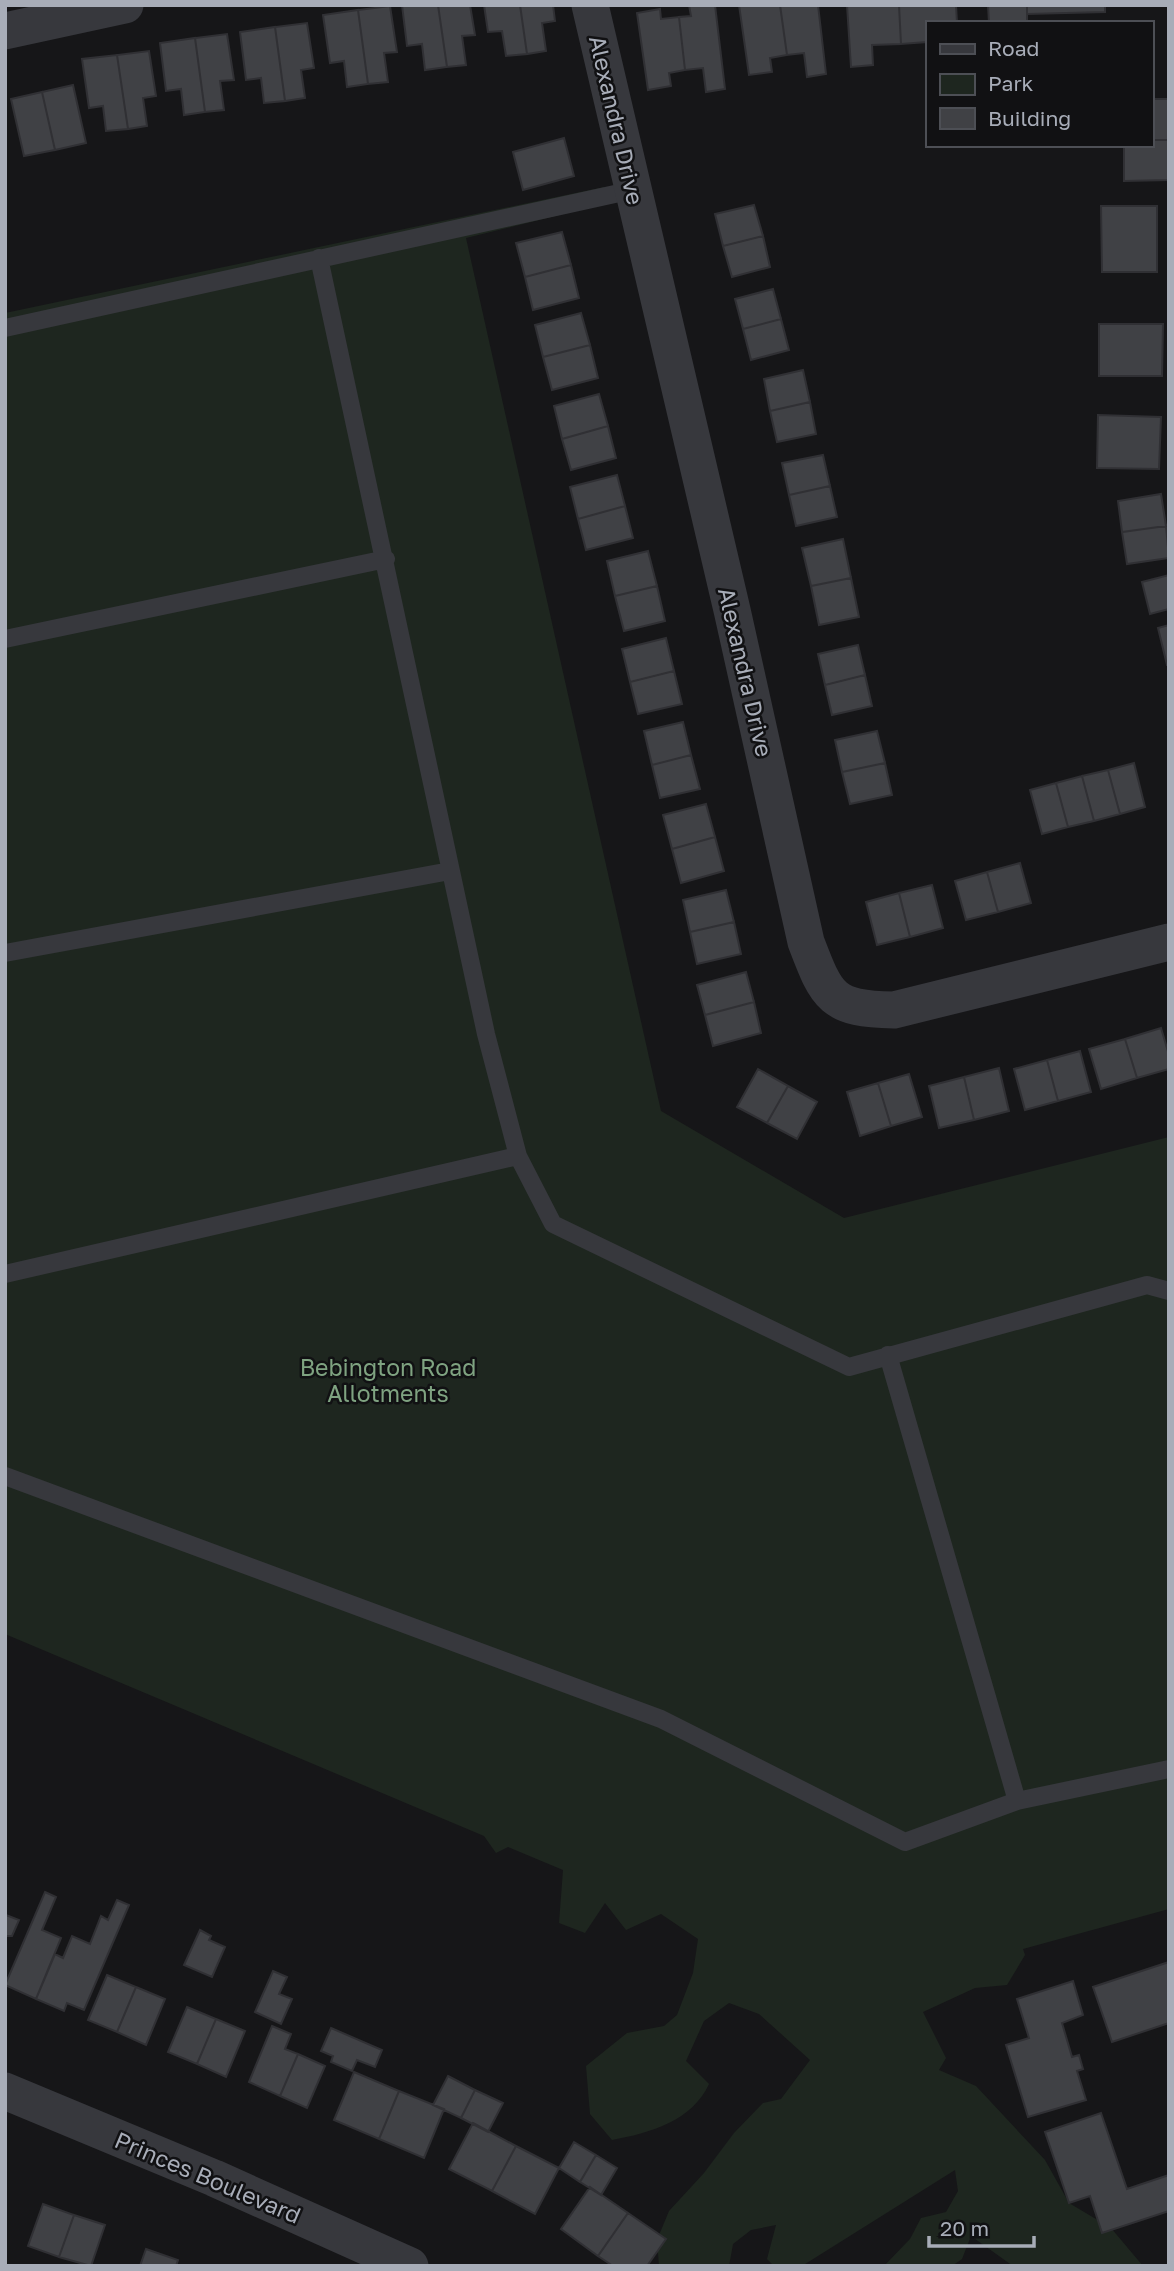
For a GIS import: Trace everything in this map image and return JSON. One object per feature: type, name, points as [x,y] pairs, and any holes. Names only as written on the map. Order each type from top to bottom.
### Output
[{"type":"street","points":[[5,31],[125,5]]},
{"type":"street","name":"Alexandra Drive","points":[[590,5],[806,942],[821,982],[835,998],[858,1009],[894,1010],[1169,942]]},
{"type":"street","name":"Princes Boulevard","points":[[5,2091],[214,2178],[411,2266]]},
{"type":"lane","points":[[5,328],[633,190]]},
{"type":"lane","points":[[318,258],[386,559],[486,1034],[518,1157],[553,1224],[849,1367],[1147,1284],[1169,1291]]},
{"type":"lane","points":[[5,639],[386,559]]},
{"type":"lane","points":[[5,953],[450,871]]},
{"type":"lane","points":[[5,1274],[518,1157]]},
{"type":"lane","points":[[888,1356],[1017,1801]]},
{"type":"lane","points":[[5,1476],[661,1719],[905,1842],[1017,1801],[1169,1769]]},
{"type":"green space","name":"Bebington Road Allotments","points":[[604,187],[608,203],[466,238],[661,1111],[844,1218],[1169,1137],[1169,1909],[1023,1949],[1025,1955],[1007,1985],[975,1988],[923,2012],[946,2058],[939,2070],[976,2086],[1045,2160],[1069,2203],[1111,2228],[1143,2266],[1013,2266],[971,2236],[962,2259],[952,2266],[884,2266],[910,2239],[921,2218],[946,2212],[958,2191],[955,2170],[802,2266],[774,2266],[767,2259],[776,2225],[751,2230],[733,2244],[729,2266],[659,2266],[657,2240],[669,2211],[704,2173],[734,2133],[763,2103],[781,2099],[810,2060],[759,2014],[729,2003],[704,2021],[686,2061],[709,2084],[702,2097],[681,2116],[668,2123],[641,2134],[612,2140],[590,2114],[586,2066],[627,2033],[664,2026],[677,2015],[693,1973],[698,1939],[661,1914],[626,1930],[605,1903],[585,1933],[559,1923],[563,1870],[508,1847],[496,1853],[484,1836],[5,1634],[5,313]]},
{"type":"building","points":[[402,5],[438,5],[447,67],[425,70],[422,44],[407,46]]},
{"type":"building","points":[[438,5],[470,5],[475,35],[462,36],[466,65],[447,67]]},
{"type":"building","points":[[484,5],[520,5],[527,54],[506,56],[502,31],[488,32]]},
{"type":"building","points":[[520,5],[553,5],[555,21],[542,23],[546,51],[527,54]]},
{"type":"building","points":[[689,5],[715,5],[725,89],[706,92],[703,68],[685,70],[679,17],[691,16]]},
{"type":"building","points":[[739,5],[780,5],[787,55],[770,58],[772,72],[749,75]]},
{"type":"building","points":[[780,5],[818,5],[826,74],[807,77],[804,53],[787,55]]},
{"type":"building","points":[[847,5],[899,5],[901,44],[872,45],[873,65],[851,67]]},
{"type":"building","points":[[899,5],[956,5],[957,21],[926,21],[926,42],[901,44]]},
{"type":"building","points":[[988,5],[1027,5],[1027,21],[989,21]]},
{"type":"building","points":[[1027,5],[1105,5],[1105,12],[1027,14]]},
{"type":"building","points":[[390,6],[397,52],[384,53],[388,82],[368,84],[358,10]]},
{"type":"building","points":[[660,9],[661,19],[679,17],[685,70],[669,73],[671,86],[648,90],[637,13]]},
{"type":"building","points":[[358,10],[368,84],[347,87],[344,61],[330,63],[323,15]]},
{"type":"building","points":[[307,23],[314,68],[301,70],[305,98],[285,101],[275,27]]},
{"type":"building","points":[[275,27],[285,101],[264,103],[261,78],[246,80],[240,32]]},
{"type":"building","points":[[227,34],[234,80],[220,81],[224,110],[205,112],[195,38]]},
{"type":"building","points":[[195,38],[205,112],[184,115],[181,89],[166,91],[160,43]]},
{"type":"building","points":[[149,51],[156,96],[143,98],[147,126],[128,129],[117,55]]},
{"type":"building","points":[[117,55],[128,129],[106,131],[103,106],[89,108],[82,59]]},
{"type":"building","points":[[73,85],[86,143],[55,150],[42,92]]},
{"type":"building","points":[[42,92],[55,150],[24,156],[11,99]]},
{"type":"building","points":[[1153,99],[1169,99],[1169,140],[1153,140]]},
{"type":"building","points":[[564,138],[574,176],[523,190],[513,152]]},
{"type":"building","points":[[1153,140],[1168,140],[1169,180],[1124,181],[1124,147],[1153,147]]},
{"type":"building","points":[[754,205],[763,236],[723,246],[715,214]]},
{"type":"building","points":[[1101,206],[1157,206],[1157,272],[1102,272]]},
{"type":"building","points":[[562,232],[571,265],[525,277],[516,243]]},
{"type":"building","points":[[763,236],[770,267],[732,277],[723,246]]},
{"type":"building","points":[[571,265],[579,298],[533,310],[525,277]]},
{"type":"building","points":[[773,289],[781,319],[743,329],[735,299]]},
{"type":"building","points":[[581,313],[590,345],[543,357],[535,325]]},
{"type":"building","points":[[781,319],[789,350],[751,360],[743,329]]},
{"type":"building","points":[[1099,324],[1163,324],[1162,376],[1099,376]]},
{"type":"building","points":[[590,345],[598,378],[552,390],[543,357]]},
{"type":"building","points":[[803,370],[810,402],[770,411],[764,379]]},
{"type":"building","points":[[599,394],[608,426],[562,439],[554,406]]},
{"type":"building","points":[[810,402],[816,434],[777,442],[770,411]]},
{"type":"building","points":[[1098,415],[1161,417],[1159,469],[1097,468]]},
{"type":"building","points":[[608,426],[616,458],[571,470],[562,439]]},
{"type":"building","points":[[823,455],[830,486],[789,495],[782,463]]},
{"type":"building","points":[[617,475],[625,506],[578,519],[570,487]]},
{"type":"building","points":[[830,486],[837,517],[796,526],[789,495]]},
{"type":"building","points":[[1161,494],[1166,526],[1122,532],[1118,501]]},
{"type":"building","points":[[625,506],[633,538],[586,550],[578,519]]},
{"type":"building","points":[[1166,526],[1169,558],[1127,564],[1122,532]]},
{"type":"building","points":[[843,539],[851,578],[811,586],[802,548]]},
{"type":"building","points":[[648,551],[657,586],[615,596],[607,561]]},
{"type":"building","points":[[1169,575],[1169,609],[1150,614],[1142,582]]},
{"type":"building","points":[[851,578],[859,617],[819,625],[811,586]]},
{"type":"building","points":[[657,586],[665,621],[624,631],[615,596]]},
{"type":"building","points":[[1169,625],[1169,665],[1167,665],[1158,628]]},
{"type":"building","points":[[666,638],[674,671],[630,682],[622,649]]},
{"type":"building","points":[[858,645],[865,675],[825,685],[818,654]]},
{"type":"building","points":[[674,671],[682,704],[638,714],[630,682]]},
{"type":"building","points":[[865,675],[872,706],[832,715],[825,685]]},
{"type":"building","points":[[683,722],[691,755],[652,765],[644,731]]},
{"type":"building","points":[[877,731],[885,763],[842,772],[835,740]]},
{"type":"building","points":[[691,755],[700,789],[660,798],[652,765]]},
{"type":"building","points":[[885,763],[892,795],[850,804],[842,772]]},
{"type":"building","points":[[1134,763],[1145,807],[1120,814],[1108,770]]},
{"type":"building","points":[[1108,770],[1120,814],[1094,821],[1082,776]]},
{"type":"building","points":[[1082,776],[1094,821],[1068,827],[1056,783]]},
{"type":"building","points":[[1056,783],[1068,827],[1042,834],[1030,790]]},
{"type":"building","points":[[706,804],[715,837],[672,849],[663,815]]},
{"type":"building","points":[[715,837],[724,871],[681,883],[672,849]]},
{"type":"building","points":[[1020,863],[1031,903],[998,912],[987,872]]},
{"type":"building","points":[[987,872],[998,912],[966,920],[955,881]]},
{"type":"building","points":[[932,885],[943,928],[910,937],[899,893]]},
{"type":"building","points":[[726,890],[734,922],[690,932],[683,900]]},
{"type":"building","points":[[899,893],[910,937],[877,945],[866,902]]},
{"type":"building","points":[[734,922],[741,954],[697,964],[690,932]]},
{"type":"building","points":[[746,972],[754,1002],[705,1015],[697,985]]},
{"type":"building","points":[[754,1002],[761,1033],[713,1046],[705,1015]]},
{"type":"building","points":[[1161,1028],[1169,1055],[1169,1069],[1137,1078],[1125,1039]]},
{"type":"building","points":[[1125,1039],[1137,1078],[1101,1089],[1089,1049]]},
{"type":"building","points":[[1080,1051],[1091,1092],[1058,1101],[1047,1060]]},
{"type":"building","points":[[1047,1060],[1058,1101],[1025,1110],[1014,1069]]},
{"type":"building","points":[[999,1068],[1009,1111],[974,1120],[964,1077]]},
{"type":"building","points":[[758,1069],[788,1086],[767,1123],[737,1107]]},
{"type":"building","points":[[909,1074],[922,1117],[891,1126],[878,1083]]},
{"type":"building","points":[[964,1077],[974,1120],[939,1128],[929,1086]]},
{"type":"building","points":[[878,1083],[891,1126],[860,1136],[847,1092]]},
{"type":"building","points":[[788,1086],[817,1102],[797,1139],[767,1123]]},
{"type":"building","points":[[45,1892],[56,1897],[42,1930],[61,1938],[36,1999],[5,1985]]},
{"type":"building","points":[[117,1900],[129,1905],[84,2010],[67,2003],[64,2011],[36,1999],[55,1954],[63,1958],[72,1936],[90,1944],[101,1916],[108,1920]]},
{"type":"building","points":[[6,1915],[19,1920],[12,1936],[5,1936]]},
{"type":"building","points":[[200,1930],[211,1936],[209,1940],[225,1947],[212,1977],[184,1965]]},
{"type":"building","points":[[1169,1962],[1169,2023],[1112,2042],[1093,1987]]},
{"type":"building","points":[[273,1971],[287,1977],[279,1994],[292,1999],[281,2024],[255,2012]]},
{"type":"building","points":[[107,1975],[136,1987],[117,2032],[88,2020]]},
{"type":"building","points":[[1073,1981],[1083,2015],[1062,2023],[1072,2057],[1079,2055],[1083,2069],[1077,2071],[1086,2100],[1028,2117],[1006,2045],[1029,2038],[1017,1999]]},
{"type":"building","points":[[136,1987],[165,1999],[146,2045],[117,2032]]},
{"type":"building","points":[[187,2007],[216,2019],[197,2064],[168,2052]]},
{"type":"building","points":[[216,2019],[245,2031],[226,2077],[197,2064]]},
{"type":"building","points":[[272,2026],[291,2034],[285,2049],[298,2054],[280,2096],[249,2082]]},
{"type":"building","points":[[331,2028],[382,2050],[375,2067],[357,2060],[352,2071],[331,2062],[333,2056],[321,2051]]},
{"type":"building","points":[[298,2054],[325,2066],[307,2108],[280,2096]]},
{"type":"building","points":[[354,2072],[399,2091],[379,2139],[334,2120]]},
{"type":"building","points":[[448,2076],[475,2090],[461,2118],[433,2105]]},
{"type":"building","points":[[475,2090],[503,2103],[488,2132],[461,2118]]},
{"type":"building","points":[[399,2091],[444,2109],[424,2158],[379,2139]]},
{"type":"building","points":[[1101,2113],[1127,2189],[1169,2175],[1169,2211],[1102,2233],[1090,2196],[1069,2203],[1045,2132]]},
{"type":"building","points":[[473,2123],[516,2146],[492,2191],[449,2169]]},
{"type":"building","points":[[574,2142],[596,2155],[580,2182],[559,2168]]},
{"type":"building","points":[[516,2146],[559,2168],[535,2214],[492,2191]]},
{"type":"building","points":[[596,2155],[617,2168],[601,2195],[580,2182]]},
{"type":"building","points":[[590,2187],[628,2213],[598,2256],[561,2229]]},
{"type":"building","points":[[43,2204],[74,2215],[59,2257],[28,2246]]},
{"type":"building","points":[[628,2213],[666,2239],[647,2266],[613,2266],[598,2256]]},
{"type":"building","points":[[74,2215],[105,2225],[91,2266],[59,2257]]},
{"type":"building","points":[[146,2249],[178,2260],[176,2266],[140,2266]]}]
